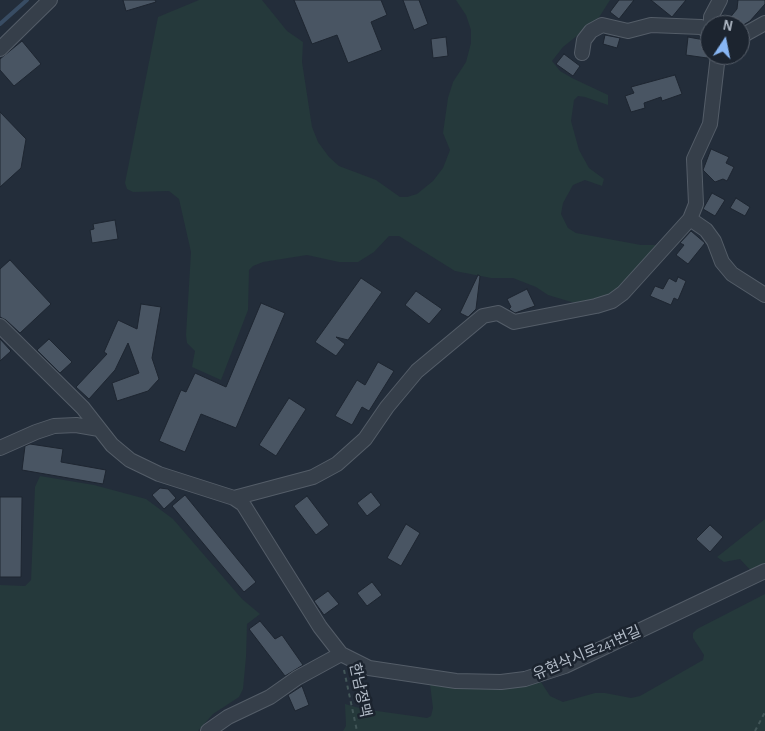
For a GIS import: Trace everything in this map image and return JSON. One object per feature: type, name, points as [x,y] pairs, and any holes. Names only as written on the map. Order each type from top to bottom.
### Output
[{"type":"lane","points":[[0,49],[50,0]]},
{"type":"lane","points":[[712,15],[720,0]]},
{"type":"lane","points":[[750,31],[765,23]]},
{"type":"lane","points":[[582,53],[587,35],[602,25],[628,31],[651,25],[700,27]]},
{"type":"lane","points":[[234,498],[313,477],[337,464],[366,439],[387,407],[417,371],[483,316],[498,313],[514,322],[558,315],[612,301],[634,283],[690,219],[696,204],[694,159],[710,124],[717,65]]},
{"type":"lane","points":[[690,219],[710,236],[722,262],[732,274],[765,295]]},
{"type":"lane","name":"유현삭시로241번길","points":[[0,326],[83,408],[112,445],[130,460],[159,474],[234,498],[243,504],[320,627],[341,654],[369,668],[410,676],[501,682],[525,679],[565,666],[765,571]]},
{"type":"lane","points":[[0,448],[54,426],[76,425],[99,429]]},
{"type":"lane","points":[[208,731],[228,717],[270,697],[297,678],[341,654]]},
{"type":"path","name":"한남정맥","points":[[341,654],[358,731]]},
{"type":"path","points":[[755,731],[765,712]]},
{"type":"green space","points":[[199,0],[262,0],[287,31],[303,42],[302,62],[312,127],[318,142],[329,157],[339,166],[376,180],[400,197],[407,197],[417,194],[433,181],[443,168],[450,150],[443,133],[448,98],[453,82],[466,62],[471,43],[471,30],[466,15],[456,0],[610,0],[598,19],[563,47],[552,61],[560,71],[608,95],[608,105],[585,97],[578,96],[574,100],[571,121],[579,150],[589,168],[604,179],[602,186],[585,180],[573,185],[563,203],[561,214],[568,228],[576,233],[641,245],[660,245],[628,281],[607,297],[578,304],[548,295],[536,287],[513,278],[491,278],[455,271],[399,236],[389,236],[374,252],[358,262],[339,262],[307,255],[263,262],[249,270],[248,310],[221,380],[192,367],[195,351],[187,343],[186,335],[191,252],[179,199],[169,191],[133,192],[127,189],[125,183],[158,17]]},
{"type":"green space","points":[[40,476],[94,485],[146,499],[173,519],[242,599],[260,614],[247,624],[243,689],[239,697],[213,714],[198,731],[0,731],[0,585],[25,586],[31,580],[35,487]]},
{"type":"green space","points":[[765,519],[765,565],[753,573],[740,559],[724,562],[717,557]]},
{"type":"green space","points":[[765,594],[765,731],[343,731],[346,726],[345,704],[363,709],[427,718],[431,716],[433,708],[430,684],[473,689],[503,689],[541,682],[550,696],[563,702],[595,693],[631,698],[640,696],[703,660],[704,655],[693,638],[693,633],[697,629]]},
{"type":"building","points":[[123,0],[155,0],[156,2],[126,11]]},
{"type":"building","points":[[294,0],[381,0],[387,15],[371,22],[382,50],[348,63],[337,35],[312,44]]},
{"type":"building","points":[[403,0],[419,0],[428,24],[414,30]]},
{"type":"building","points":[[619,0],[634,0],[619,19],[610,12]]},
{"type":"building","points":[[651,0],[686,0],[672,17]]},
{"type":"building","points":[[738,0],[765,0],[765,4],[750,21],[750,15],[732,15],[737,9]]},
{"type":"building","points":[[605,35],[620,38],[617,48],[603,44]]},
{"type":"building","points":[[446,37],[448,56],[433,58],[431,39]]},
{"type":"building","points":[[688,37],[700,39],[700,57],[686,55]]},
{"type":"building","points":[[22,41],[41,64],[14,86],[0,70],[0,59]]},
{"type":"building","points":[[564,54],[580,66],[573,76],[556,64]]},
{"type":"building","points":[[675,75],[682,94],[662,101],[661,97],[644,103],[645,108],[631,112],[625,96],[634,93],[631,87]]},
{"type":"building","points":[[0,112],[26,139],[21,168],[0,187]]},
{"type":"building","points":[[711,149],[729,157],[726,163],[734,167],[727,181],[723,179],[715,182],[703,170]]},
{"type":"building","points":[[712,193],[725,200],[715,216],[703,209]]},
{"type":"building","points":[[736,198],[750,207],[745,216],[730,208]]},
{"type":"building","points":[[115,220],[118,239],[92,243],[90,230],[94,229],[93,224]]},
{"type":"building","points":[[691,231],[705,243],[688,264],[676,255],[684,245],[680,243]]},
{"type":"building","points":[[10,260],[51,304],[20,333],[0,317],[0,269]]},
{"type":"building","points":[[478,275],[480,276],[476,309],[468,317],[460,313]]},
{"type":"building","points":[[678,277],[686,281],[678,300],[674,298],[671,305],[650,296],[655,286],[663,289],[669,278],[676,282]]},
{"type":"building","points":[[361,278],[382,292],[348,340],[336,337],[345,344],[336,356],[315,342]]},
{"type":"building","points":[[527,289],[535,306],[515,313],[509,309],[511,307],[507,299]]},
{"type":"building","points":[[416,291],[442,309],[429,324],[405,305]]},
{"type":"building","points":[[261,303],[285,313],[236,428],[201,414],[185,452],[159,441],[181,390],[186,392],[195,373],[226,387]]},
{"type":"building","points":[[141,304],[161,307],[152,358],[159,379],[148,391],[117,401],[112,383],[139,373],[128,343],[115,370],[89,399],[76,387],[107,354],[104,352],[118,320],[137,329]]},
{"type":"building","points":[[0,339],[11,351],[0,361]]},
{"type":"building","points":[[49,339],[72,362],[60,373],[37,350]]},
{"type":"building","points":[[378,362],[394,371],[369,411],[362,407],[352,425],[335,416],[357,380],[365,385]]},
{"type":"building","points":[[289,398],[306,409],[276,456],[259,445]]},
{"type":"building","points":[[30,444],[63,449],[61,462],[106,470],[103,484],[22,470],[25,446]]},
{"type":"building","points":[[160,488],[168,489],[176,498],[164,509],[152,495]]},
{"type":"building","points":[[371,492],[381,505],[367,516],[357,503]]},
{"type":"building","points":[[185,495],[256,582],[244,592],[172,506]]},
{"type":"building","points":[[307,496],[329,525],[316,535],[294,506]]},
{"type":"building","points":[[0,497],[22,497],[21,577],[0,577]]},
{"type":"building","points":[[406,524],[420,533],[401,566],[387,558]]},
{"type":"building","points":[[710,525],[723,537],[710,552],[696,539]]},
{"type":"building","points":[[372,582],[382,595],[367,606],[357,593]]},
{"type":"building","points":[[328,591],[339,604],[324,615],[314,601]]},
{"type":"building","points":[[260,621],[275,639],[282,635],[303,665],[285,676],[249,629]]},
{"type":"building","points":[[302,686],[309,705],[295,711],[288,695]]},
{"type":"waterway","points":[[0,24],[27,0]]}]
